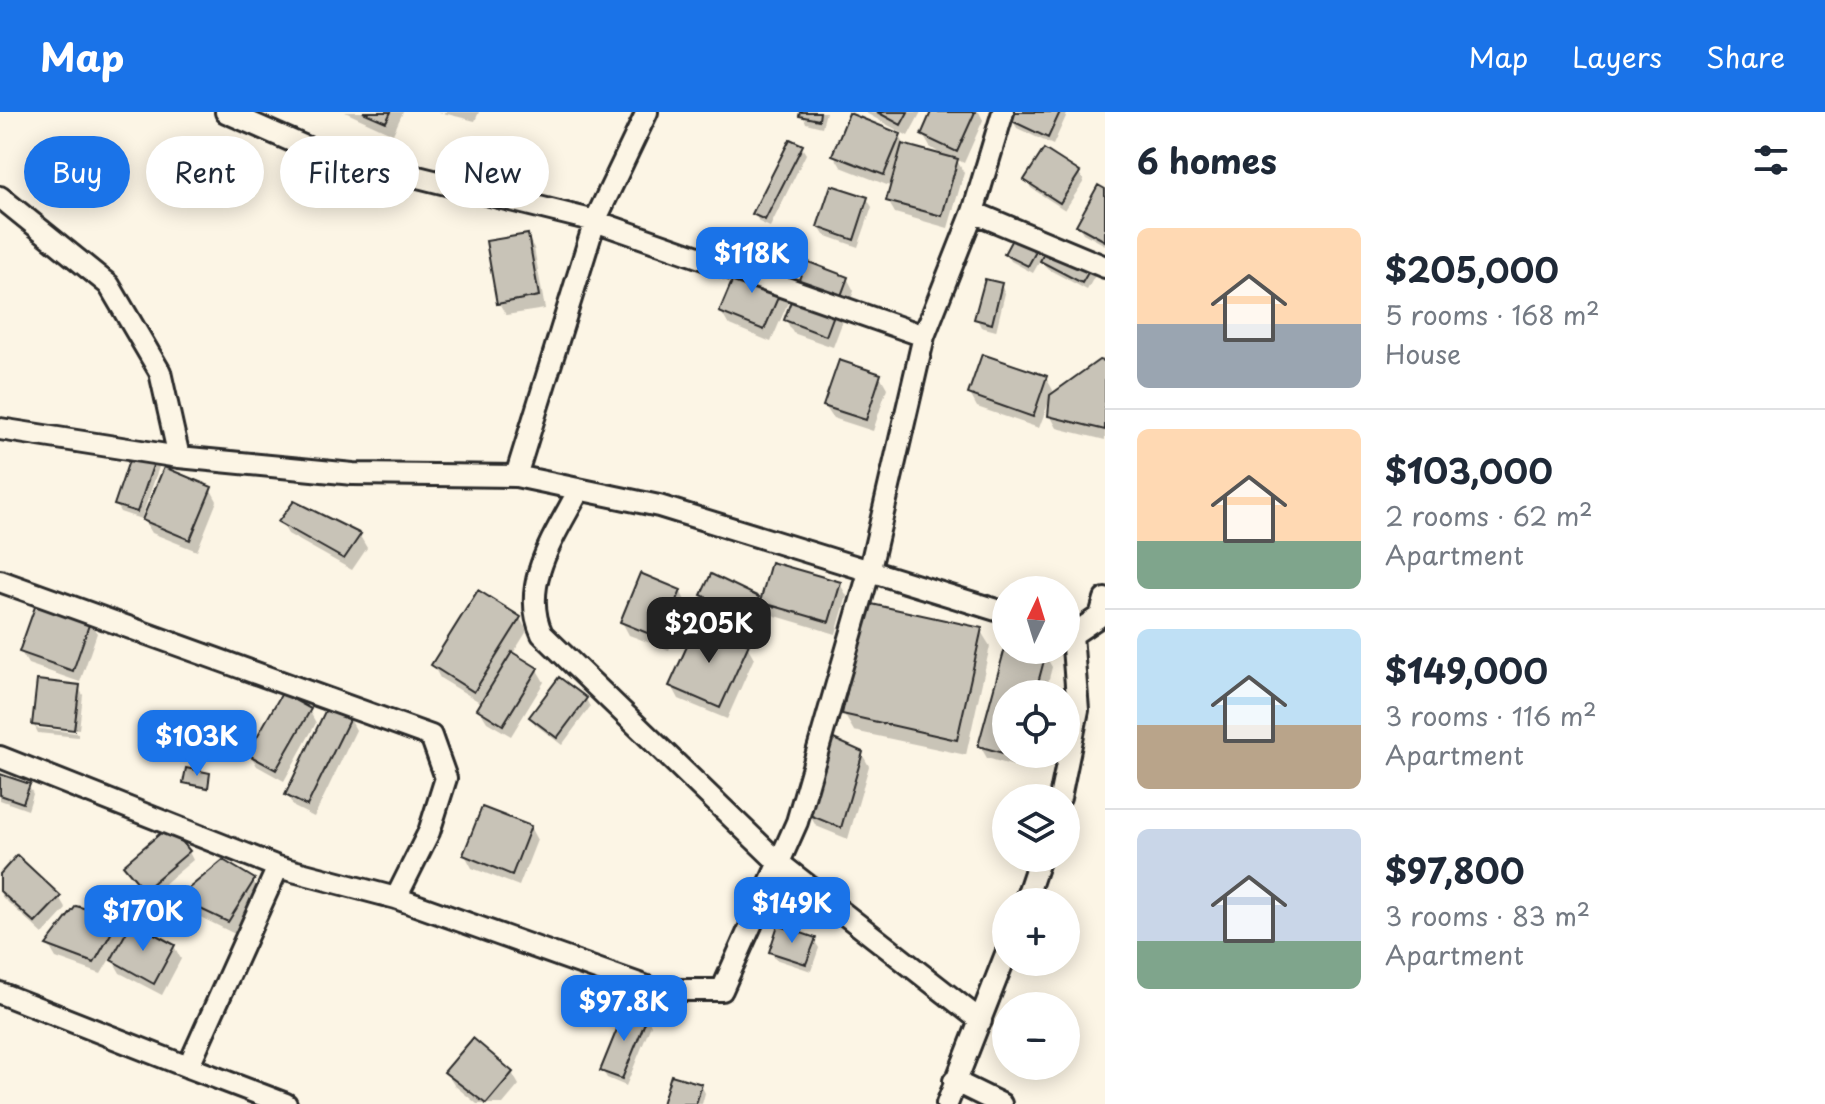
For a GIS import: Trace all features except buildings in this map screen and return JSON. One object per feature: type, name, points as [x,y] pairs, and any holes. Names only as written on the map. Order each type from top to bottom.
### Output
[{"type":"street","points":[[226,112],[317,152],[595,221],[924,336]]},
{"type":"street","points":[[516,476],[595,221],[647,112]]},
{"type":"street","points":[[0,757],[278,867],[396,898],[656,990],[722,990],[797,822],[870,569],[924,336],[973,212],[1003,112]]},
{"type":"street","points":[[0,197],[109,285],[160,372],[179,457]]},
{"type":"street","points":[[973,212],[1105,267]]},
{"type":"street","points":[[0,429],[179,457],[353,474],[516,476],[659,506],[992,608]]},
{"type":"street","points":[[579,490],[541,560],[534,617],[542,634],[779,863],[981,1021]]},
{"type":"street","points":[[0,581],[431,736],[446,778],[429,832],[396,898]]},
{"type":"street","points":[[1080,627],[1103,611]]},
{"type":"street","points":[[1063,784],[1078,710],[1073,664]]},
{"type":"street","points":[[188,1067],[278,867]]},
{"type":"street","points":[[947,1104],[998,976]]},
{"type":"street","points":[[0,993],[286,1104]]},
{"type":"street","points":[[954,1081],[1001,1104]]}]
